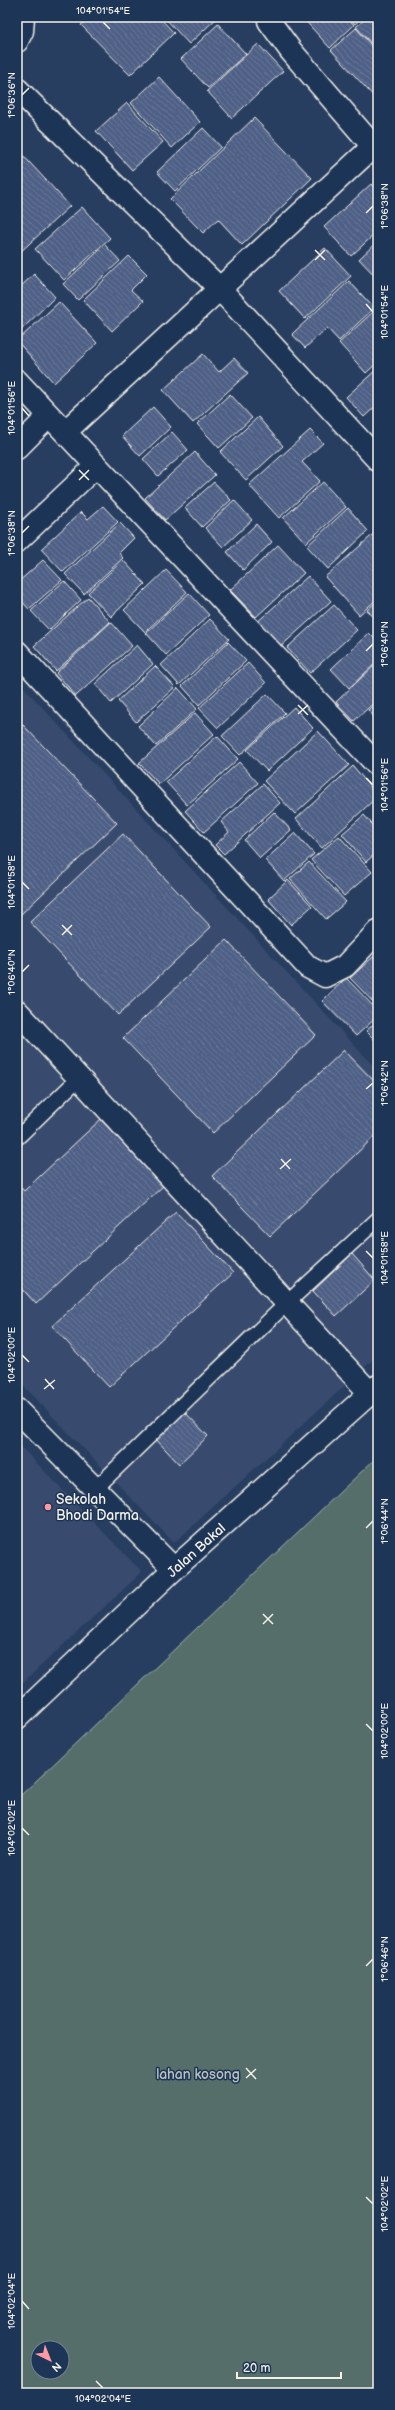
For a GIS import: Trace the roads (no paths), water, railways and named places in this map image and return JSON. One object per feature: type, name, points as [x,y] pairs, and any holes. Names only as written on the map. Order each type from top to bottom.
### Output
[{"type":"street","points":[[17,41],[22,31],[23,17]]},
{"type":"street","points":[[65,432],[219,288],[376,147],[291,51],[269,21],[269,17]]},
{"type":"street","points":[[17,89],[219,288],[378,460]]},
{"type":"street","points":[[17,381],[65,432],[95,467],[378,766]]},
{"type":"street","points":[[17,448],[50,416]]},
{"type":"street","points":[[17,541],[95,467]]},
{"type":"street","points":[[17,652],[308,967],[326,976],[345,966],[378,932]]},
{"type":"street","points":[[17,1011],[80,1077],[287,1303],[374,1390]]},
{"type":"street","name":"Jalan Bakal","points":[[17,1718],[174,1569],[374,1390]]},
{"type":"street","points":[[17,1410],[174,1569]]},
{"type":"lane","points":[[17,1138],[80,1077]]},
{"type":"lane","points":[[94,1489],[287,1303],[378,1218]]},
{"type":"place","name":"Sekolah Bhodi Darma","points":[[48,1507]]},
{"type":"park label","name":"lahan kosong","points":[[198,2074]]}]
